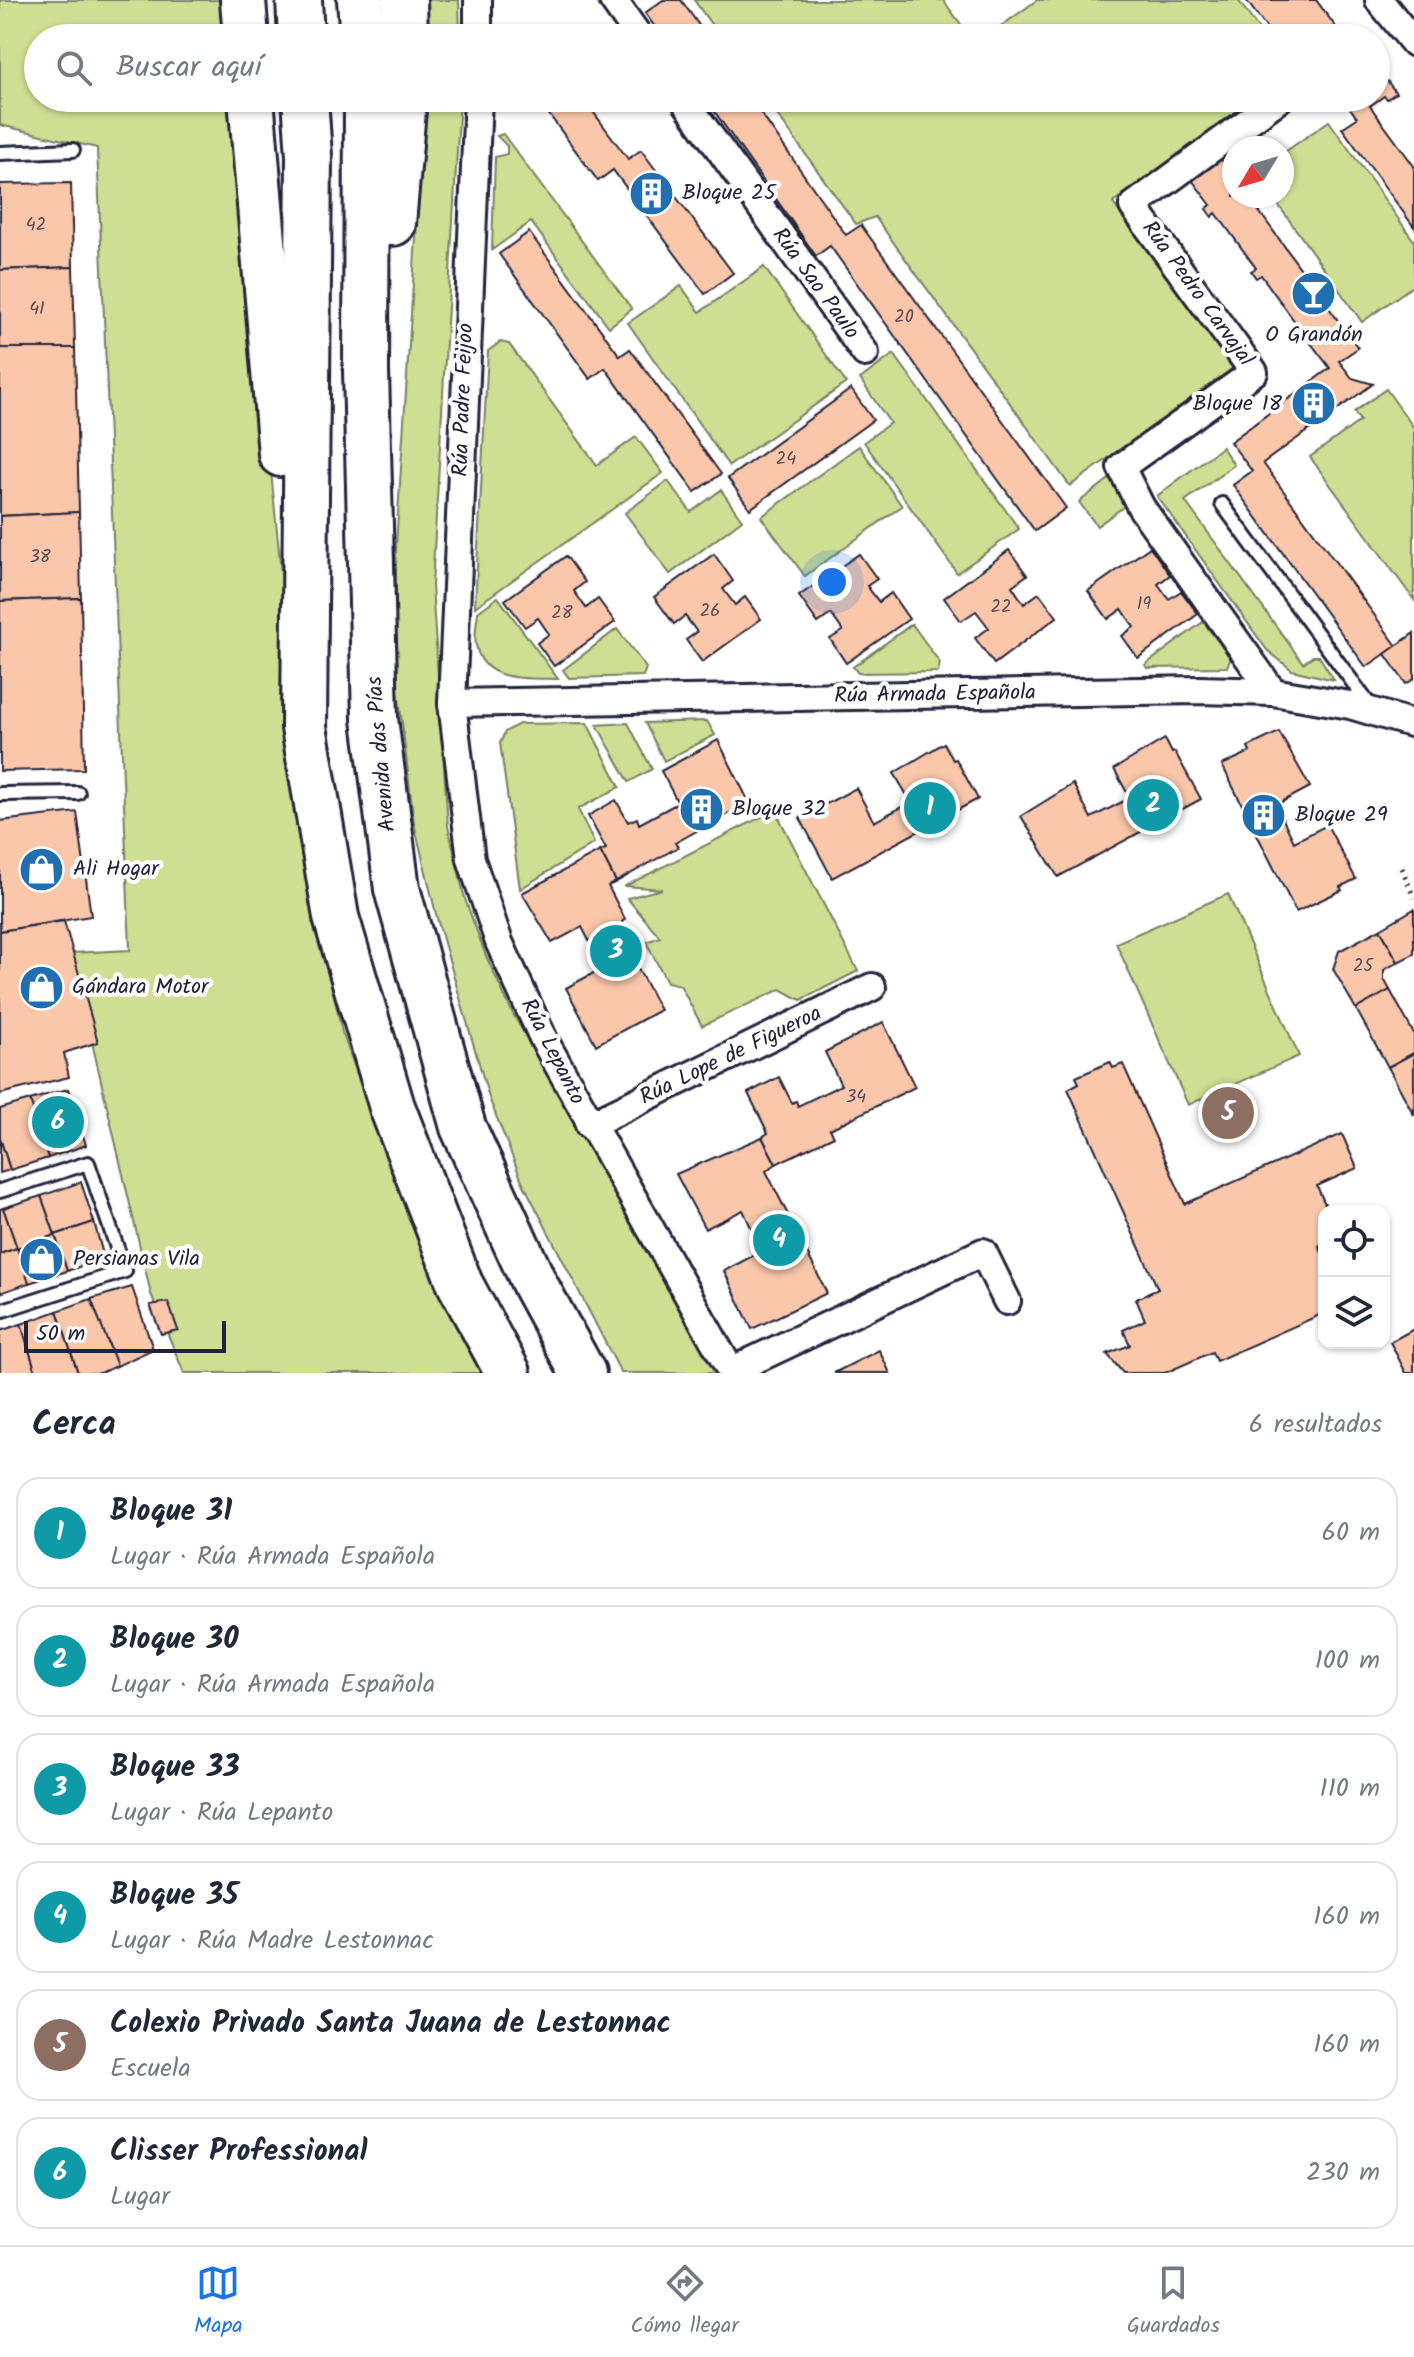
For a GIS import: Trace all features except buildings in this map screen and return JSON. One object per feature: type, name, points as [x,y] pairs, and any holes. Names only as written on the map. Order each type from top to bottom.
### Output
[{"type":"highway","points":[[243,0],[245,24]]},
{"type":"highway","points":[[299,0],[300,24]]},
{"type":"highway","points":[[360,0],[362,24]]},
{"type":"highway","points":[[404,0],[405,24]]},
{"type":"highway","points":[[252,112],[304,727],[336,917],[392,1107],[460,1284],[508,1373]]},
{"type":"highway","points":[[304,727],[309,172],[306,112]]},
{"type":"highway","name":"Avenida das Pías","points":[[367,112],[366,371],[375,719],[397,889],[463,1127],[535,1285],[583,1373]]},
{"type":"highway","points":[[366,371],[396,207],[403,112]]},
{"type":"street","points":[[478,0],[478,24]]},
{"type":"street","points":[[613,0],[630,24]]},
{"type":"street","points":[[1379,0],[1414,43]]},
{"type":"street","name":"Rúa Padre Feijoo","points":[[452,703],[477,112]]},
{"type":"street","name":"Rúa Sao Paulo","points":[[693,112],[865,353]]},
{"type":"street","name":"Rúa Pedro Carvajal","points":[[1261,112],[1133,206],[1254,372],[1121,467],[1141,507],[1273,692]]},
{"type":"street","name":"Rúa Armada Española","points":[[452,703],[1199,690],[1273,692],[1350,705],[1414,724]]},
{"type":"street","name":"Rúa Lepanto","points":[[452,703],[471,859],[499,942],[544,1040],[589,1125],[732,1372]]},
{"type":"street","name":"Rúa Lope de Figueroa","points":[[589,1125],[872,987]]},
{"type":"street","points":[[732,1372],[983,1252],[1007,1301]]},
{"type":"lane","points":[[0,153],[73,150]]},
{"type":"lane","points":[[1222,504],[1375,713]]},
{"type":"lane","points":[[0,794],[78,793]]},
{"type":"lane","points":[[0,1191],[88,1163],[125,1271],[0,1311]]},
{"type":"path","points":[[1402,868],[1414,898]]},
{"type":"green space","points":[[0,0],[224,0],[227,24],[24,24],[24,112],[235,112],[314,904],[342,1032],[411,1223],[484,1373],[184,1373],[151,1294],[71,953],[130,950],[97,148],[0,125]]},
{"type":"green space","points":[[427,0],[459,0],[460,24],[428,24]]},
{"type":"green space","points":[[694,0],[943,0],[961,24],[711,24]]},
{"type":"green space","points":[[1037,0],[1238,0],[1255,24],[1004,24]]},
{"type":"green space","points":[[424,112],[459,112],[432,586],[448,826],[465,899],[486,956],[513,1014],[718,1373],[621,1373],[522,1181],[489,1098],[438,922],[414,823],[396,673],[396,545]]},
{"type":"green space","points":[[775,112],[1238,112],[1113,203],[1233,368],[1070,486],[875,217],[856,224]]},
{"type":"green space","points":[[1329,121],[1414,241],[1414,285],[1362,322],[1281,208],[1294,208],[1294,146]]},
{"type":"green space","points":[[503,134],[632,309],[609,327],[531,222],[492,250],[495,157],[507,154],[507,146],[497,136]]},
{"type":"green space","points":[[764,267],[846,383],[729,466],[628,323],[681,286],[700,312]]},
{"type":"green space","points":[[500,342],[509,344],[597,465],[636,437],[663,473],[475,607],[488,351]]},
{"type":"green space","points":[[894,354],[1019,529],[957,573],[864,442],[890,423],[860,379]]},
{"type":"green space","points":[[1386,389],[1414,428],[1414,600],[1310,457],[1360,421],[1354,412]]},
{"type":"green space","points":[[859,446],[902,506],[805,576],[761,517]]},
{"type":"green space","points":[[1222,447],[1234,465],[1185,501],[1303,663],[1313,656],[1319,656],[1334,680],[1292,670],[1267,650],[1157,496]]},
{"type":"green space","points":[[1112,477],[1130,502],[1097,526],[1079,502]]},
{"type":"green space","points":[[668,481],[691,512],[721,490],[742,520],[670,574],[625,513]]},
{"type":"green space","points":[[498,597],[558,679],[508,676],[497,673],[480,658],[475,641],[478,612]]},
{"type":"green space","points":[[1203,622],[1231,658],[1227,667],[1147,668],[1145,665]]},
{"type":"green space","points":[[912,624],[940,663],[938,672],[858,673],[853,667]]},
{"type":"green space","points":[[617,629],[646,668],[643,676],[569,678],[563,670]]},
{"type":"green space","points":[[707,721],[715,735],[664,761],[645,723]]},
{"type":"green space","points":[[587,723],[620,787],[578,809],[594,843],[520,889],[500,743],[505,732],[519,724]]},
{"type":"green space","points":[[628,723],[652,769],[629,782],[597,725]]},
{"type":"green space","points":[[775,810],[858,971],[801,1000],[781,989],[702,1026],[680,985],[667,982],[646,942],[660,937],[627,898],[662,889],[625,886]]},
{"type":"green space","points":[[1228,894],[1299,1056],[1188,1105],[1116,943]]},
{"type":"place","name":"Bloque 25","points":[[651,193]]},
{"type":"place","name":"O Grandón","points":[[1314,294]]},
{"type":"place","name":"Bloque 18","points":[[1313,404]]},
{"type":"place","name":"Bloque 30","points":[[1153,805]]},
{"type":"place","name":"Bloque 31","points":[[930,808]]},
{"type":"place","name":"Bloque 32","points":[[701,809]]},
{"type":"place","name":"Bloque 29","points":[[1264,815]]},
{"type":"place","name":"Ali Hogar","points":[[42,869]]},
{"type":"place","name":"Bloque 33","points":[[616,951]]},
{"type":"place","name":"Gándara Motor","points":[[41,987]]},
{"type":"place","name":"Colexio Privado Santa Juana de Lestonnac","points":[[1228,1113]]},
{"type":"place","name":"Clisser Professional","points":[[58,1122]]},
{"type":"place","name":"Bloque 35","points":[[779,1240]]},
{"type":"place","name":"Persianas Vila","points":[[42,1259]]}]
